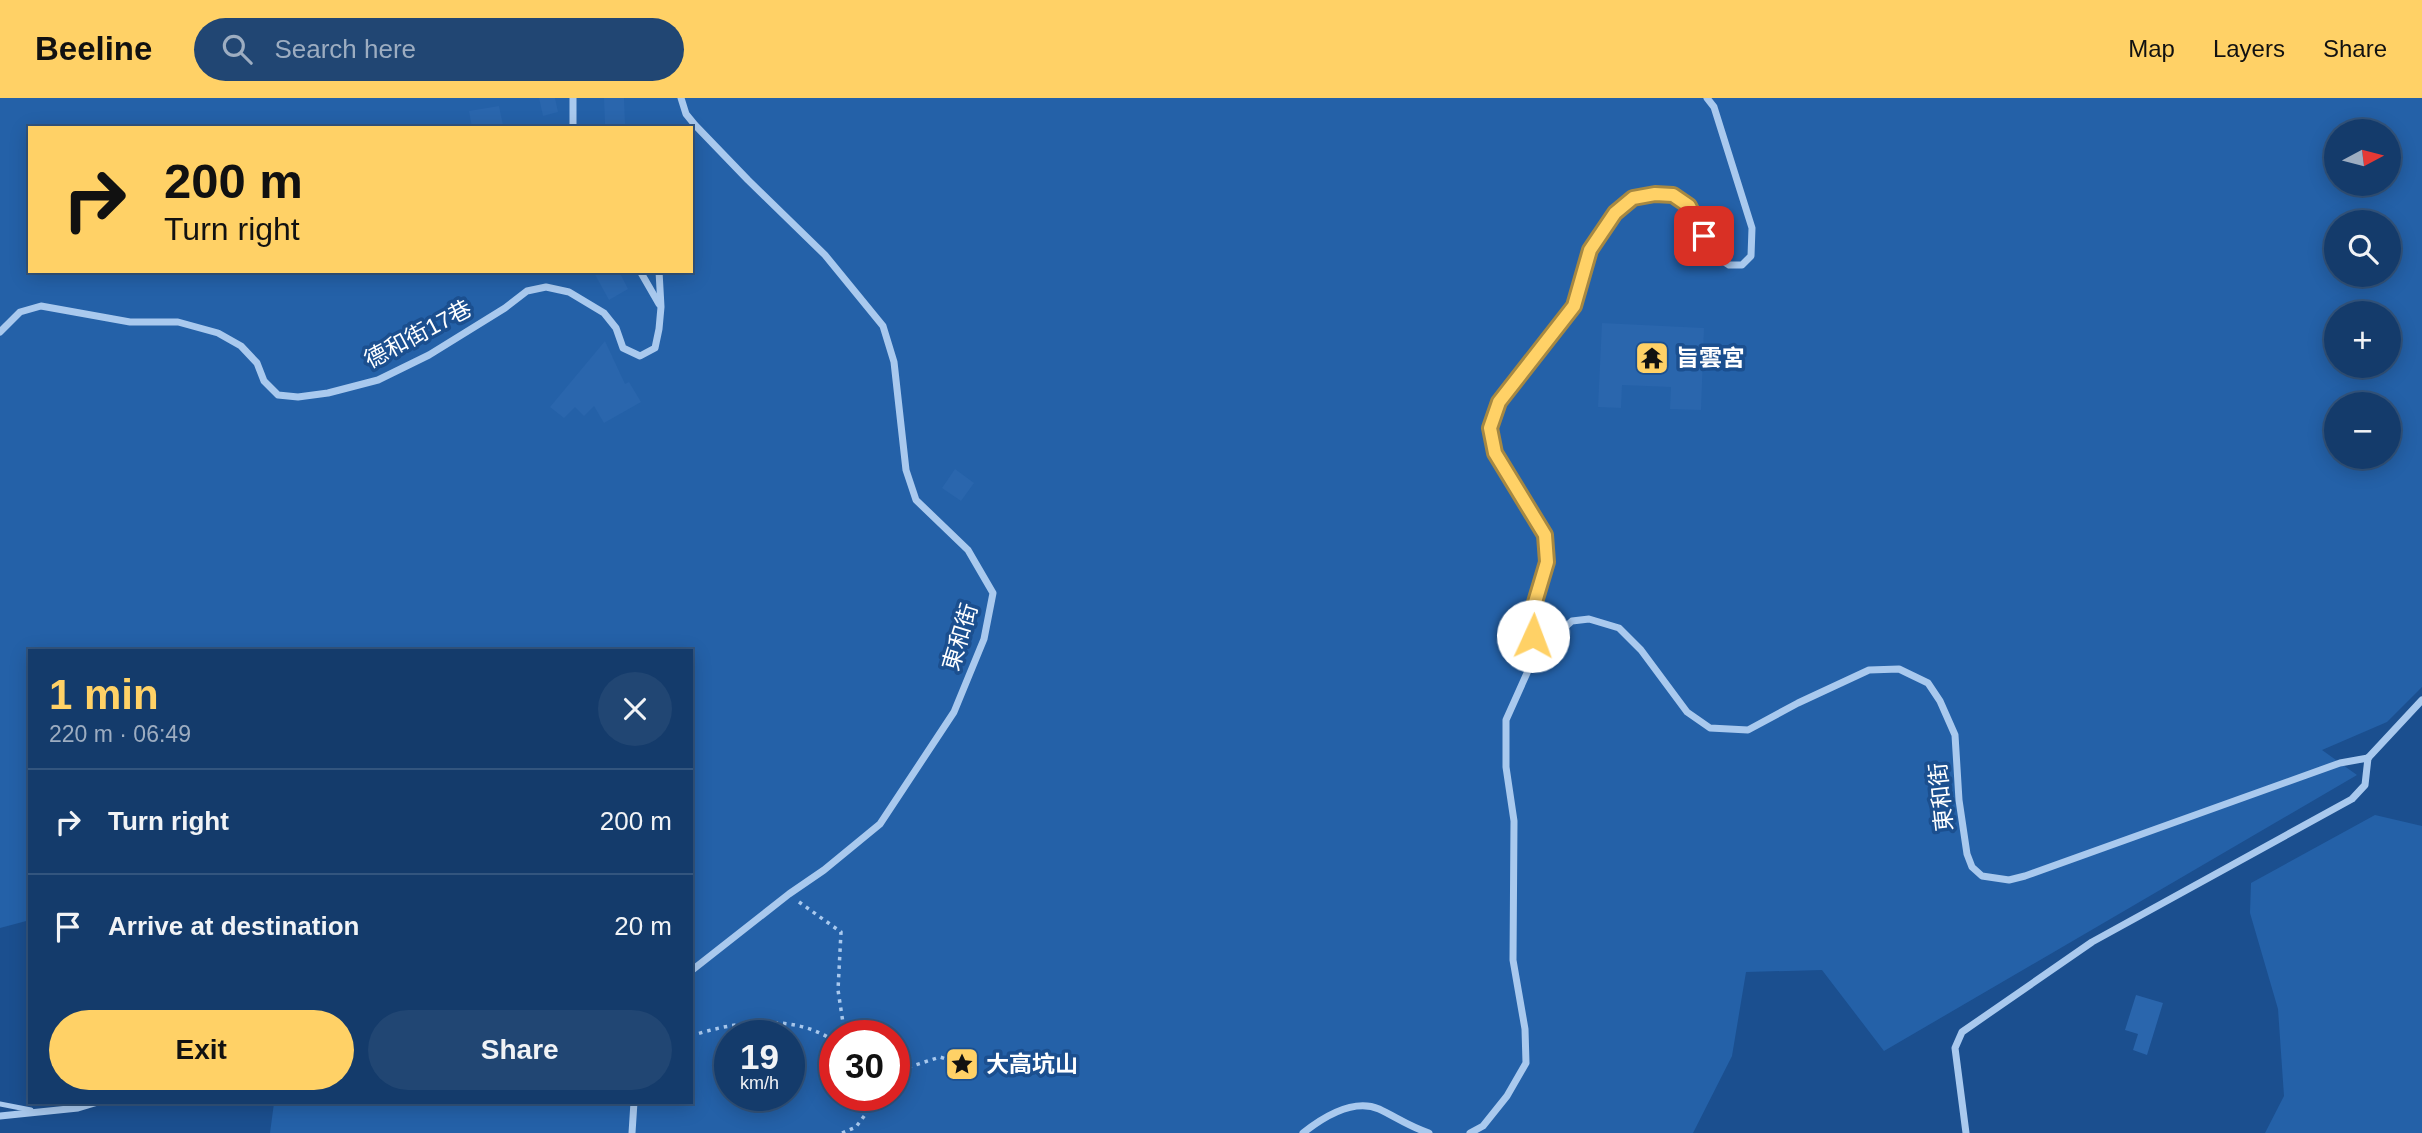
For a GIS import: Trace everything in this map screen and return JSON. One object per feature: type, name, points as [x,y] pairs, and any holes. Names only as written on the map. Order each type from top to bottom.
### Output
[{"type":"street","points":[[572,98],[573,126]]},
{"type":"street","name":"東和街","points":[[681,98],[686,114],[695,125],[825,256],[883,326],[894,362],[906,470],[916,500],[968,550],[993,593],[984,639],[954,712],[880,824],[693,969]]},
{"type":"street","points":[[1536,653],[1530,619],[1547,562],[1545,535],[1495,453],[1490,428],[1499,402],[1574,306],[1590,250],[1615,213],[1633,198],[1655,194],[1673,195],[1689,206],[1717,257],[1729,265],[1742,265],[1751,256],[1752,228],[1714,107],[1707,98]]},
{"type":"street","points":[[641,273],[661,307]]},
{"type":"street","name":"德和街17巷","points":[[0,332],[20,312],[41,306],[130,322],[178,322],[218,332],[241,346],[257,363],[264,381],[278,395],[298,397],[328,393],[378,380],[429,355],[505,308],[527,291],[546,287],[569,292],[604,313],[616,328],[623,348],[640,356],[655,348],[660,329],[659,273]]},
{"type":"street","name":"東和街","points":[[1470,1133],[1483,1126],[1507,1096],[1526,1063],[1525,1029],[1513,960],[1514,821],[1506,767],[1506,720],[1536,653],[1572,621],[1589,619],[1619,628],[1641,650],[1687,712],[1710,728],[1748,730],[1869,670],[1899,669],[1928,683],[1940,701],[1955,735],[1959,800],[1967,854],[1972,867],[1982,876],[2009,880],[2025,876],[2340,763],[2368,758]]},
{"type":"street","points":[[1966,1133],[1955,1048],[1962,1032],[2092,942],[2352,799],[2365,785],[2368,758],[2422,700]]},
{"type":"street","points":[[0,1116],[78,1108],[91,1104]]},
{"type":"street","points":[[632,1133],[634,1104]]},
{"type":"street","points":[[1303,1133],[1324,1117],[1351,1107],[1376,1108],[1408,1126],[1429,1133]]},
{"type":"lane","points":[[0,1104],[41,1112]]},
{"type":"path","points":[[789,894],[841,932],[838,990],[843,1020]]},
{"type":"path","points":[[693,1035],[714,1028],[746,1023],[798,1025],[819,1033]]},
{"type":"path","points":[[910,1067],[940,1057],[961,1064]]},
{"type":"path","points":[[842,1133],[856,1127],[868,1111]]},
{"type":"shaded area","points":[[0,98],[2422,98],[2422,687],[2387,722],[2322,750],[2357,775],[1884,1051],[1822,970],[1746,972],[1732,1056],[1693,1133],[270,1133],[274,1104],[693,1104],[693,649],[28,649],[28,921],[0,928]]},
{"type":"shaded area","points":[[2375,815],[2422,826],[2422,1133],[2265,1133],[2284,1096],[2278,1009],[2250,913],[2251,883]]},
{"type":"building","points":[[539,98],[555,98],[558,112],[543,116]]},
{"type":"building","points":[[604,98],[624,98],[625,124],[605,124]]},
{"type":"building","points":[[499,106],[503,125],[472,126],[469,111]]},
{"type":"building","points":[[594,273],[620,273],[628,289],[609,300]]},
{"type":"building","name":"旨雲宮","points":[[1602,323],[1704,328],[1701,410],[1670,409],[1671,387],[1622,385],[1621,408],[1598,407]]},
{"type":"building","points":[[605,341],[625,384],[629,382],[641,402],[604,423],[594,406],[584,416],[575,407],[564,418],[550,407]]},
{"type":"building","points":[[955,469],[974,483],[961,501],[942,488]]},
{"type":"building","points":[[2136,995],[2163,1003],[2147,1055],[2133,1050],[2138,1034],[2125,1030]]},
{"type":"place","name":"旨雲宮","points":[[1652,358]]},
{"type":"place","name":"大高坑山","points":[[962,1064]]},
{"type":"route","points":[[1533,636],[1530,619],[1547,562],[1545,535],[1495,453],[1490,428],[1499,402],[1526,371],[1574,306],[1590,250],[1615,213],[1633,198],[1655,194],[1673,195],[1689,206],[1704,236]]}]
